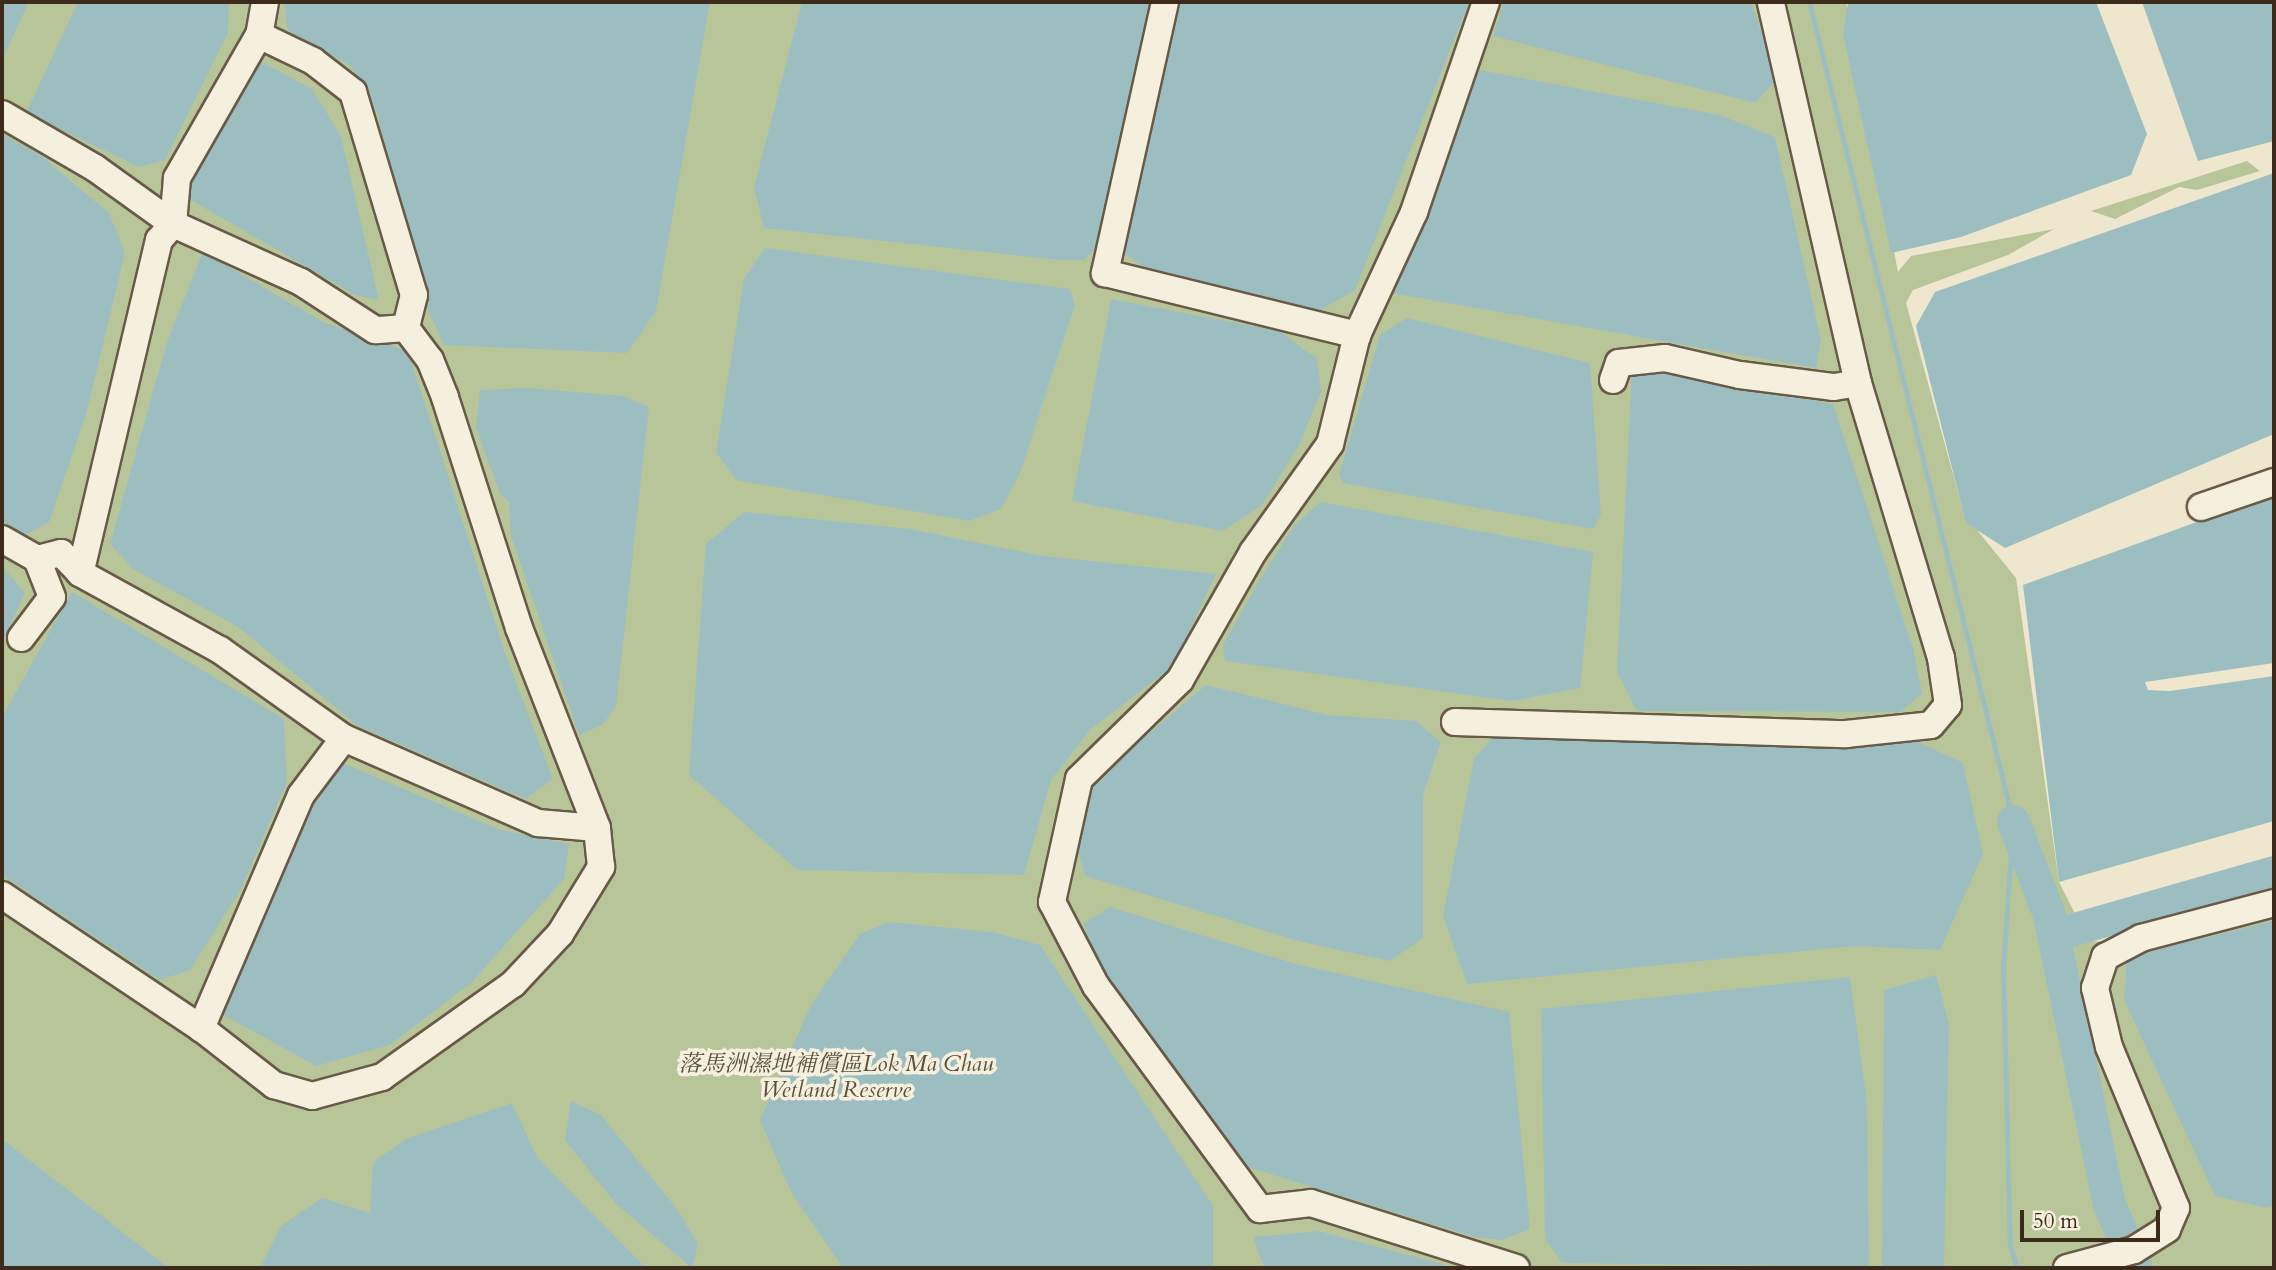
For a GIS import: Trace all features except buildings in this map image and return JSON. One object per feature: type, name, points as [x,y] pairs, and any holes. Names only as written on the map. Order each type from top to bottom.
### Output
[{"type":"street","points":[[80,573],[159,240],[173,224],[177,178],[259,35],[265,2]]},
{"type":"street","points":[[1165,2],[1105,273],[1357,335]]},
{"type":"street","points":[[1486,2],[1413,212],[1357,335],[1330,444],[1253,552],[1180,680],[1079,779],[1052,902],[1096,986],[1260,1209],[1311,1203],[1516,1268]]},
{"type":"street","points":[[1455,722],[1846,734],[1931,725],[1948,705],[1941,657],[1858,383],[1771,2]]},
{"type":"street","points":[[259,35],[313,61],[353,92],[414,295],[406,328]]},
{"type":"street","points":[[2,114],[95,168],[173,224],[301,282],[375,330],[406,328]]},
{"type":"street","points":[[2,895],[201,1028],[274,1085],[312,1096],[382,1077],[513,984],[560,934],[601,867],[597,828],[519,628],[445,397],[430,360],[406,328]]},
{"type":"street","points":[[1614,380],[1619,363],[1665,358],[1754,377],[1858,383]]},
{"type":"street","points":[[2201,507],[2274,482]]},
{"type":"street","points":[[2,539],[37,559],[52,597],[21,638]]},
{"type":"street","points":[[37,559],[61,553],[80,573],[220,650],[344,738],[538,823],[597,828]]},
{"type":"street","points":[[201,1028],[301,795],[344,738]]},
{"type":"street","points":[[2067,1268],[2134,1250],[2167,1229],[2176,1208],[2109,1047],[2095,988],[2098,971],[2116,948],[2141,938],[2274,903]]},
{"type":"green space","name":"落馬洲濕地補償區Lok Ma Chau Wetland Reserve","points":[[2,2],[1846,2],[1898,272],[1911,256],[2054,229],[2008,255],[1913,290],[1906,303],[1964,514],[2016,578],[2059,882],[2089,941],[2128,943],[2274,897],[2274,1268],[2,1268]]},
{"type":"green space","points":[[2247,161],[2260,171],[2197,190],[2179,187],[2115,219],[2091,211]]},
{"type":"water","points":[[2,2],[29,2],[2,60]]},
{"type":"water","points":[[78,2],[229,2],[228,33],[165,160],[139,167],[26,113]]},
{"type":"water","points":[[284,2],[710,2],[656,311],[627,353],[444,345],[405,259],[378,114],[351,66],[288,31]]},
{"type":"water","points":[[802,2],[1154,2],[1099,245],[1084,260],[1060,260],[764,228],[754,187]]},
{"type":"water","points":[[1177,2],[1469,2],[1355,290],[1312,315],[1153,274],[1125,254]]},
{"type":"water","points":[[1504,2],[1751,2],[1777,79],[1755,103],[1493,36]]},
{"type":"water","points":[[1848,2],[2096,2],[2147,134],[2131,175],[1961,237],[1891,253],[1843,34]]},
{"type":"water","points":[[2142,2],[2274,2],[2274,141],[2198,161]]},
{"type":"water","points":[[262,62],[312,89],[341,136],[379,300],[355,295],[179,193],[215,126]]},
{"type":"water","points":[[1473,69],[1720,115],[1775,137],[1821,340],[1816,368],[1380,291],[1378,256]]},
{"type":"water","points":[[2,134],[41,156],[109,213],[125,253],[86,415],[49,522],[19,539],[2,528]]},
{"type":"water","points":[[2274,173],[2274,434],[2005,548],[1966,523],[1916,326],[1935,292]]},
{"type":"water","points":[[765,248],[1070,289],[1075,305],[1020,473],[1001,509],[969,521],[736,480],[716,452],[744,279]]},
{"type":"water","points":[[203,252],[325,323],[408,351],[505,653],[553,779],[525,799],[358,726],[238,627],[133,569],[110,544],[167,342]]},
{"type":"water","points":[[1111,299],[1279,331],[1317,359],[1321,392],[1299,445],[1262,505],[1223,531],[1072,501]]},
{"type":"water","points":[[1407,318],[1590,363],[1601,515],[1593,529],[1343,483],[1339,475],[1380,335]]},
{"type":"water","points":[[1632,367],[1833,404],[1913,648],[1922,693],[1901,712],[1637,711],[1617,672]]},
{"type":"water","points":[[529,388],[623,396],[649,407],[616,707],[602,725],[579,735],[511,536],[509,502],[500,494],[476,427],[480,390]]},
{"type":"water","points":[[2274,494],[2274,663],[2145,682],[2148,690],[2170,691],[2274,676],[2274,821],[2059,882],[2023,585]]},
{"type":"water","points":[[1320,502],[1593,552],[1580,688],[1511,701],[1225,661],[1223,645],[1259,581],[1294,526]]},
{"type":"water","points":[[744,512],[910,529],[1043,556],[1216,574],[1173,666],[1090,730],[1051,780],[1024,875],[797,870],[689,775],[706,544]]},
{"type":"water","points":[[2,566],[25,593],[2,643]]},
{"type":"water","points":[[72,592],[284,719],[287,782],[240,891],[190,970],[160,980],[2,875],[2,717]]},
{"type":"water","points":[[1206,685],[1327,715],[1416,721],[1441,742],[1423,795],[1423,938],[1390,961],[1302,942],[1085,876],[1072,829],[1101,774]]},
{"type":"water","points":[[1501,728],[1585,737],[1918,742],[1963,763],[1983,854],[1940,950],[1855,946],[1467,984],[1443,916],[1474,759]]},
{"type":"water","points":[[340,762],[501,830],[569,844],[564,879],[471,983],[390,1045],[316,1066],[218,1012],[315,791]]},
{"type":"water","points":[[1110,907],[1296,964],[1509,1012],[1530,1229],[1502,1240],[1475,1237],[1241,1165],[1096,969],[1084,923]]},
{"type":"water","points":[[2274,921],[2274,1206],[2266,1208],[2215,1196],[2124,1000],[2127,957]]},
{"type":"water","points":[[888,922],[993,932],[1040,945],[1213,1206],[1213,1268],[843,1268],[791,1192],[760,1120],[811,1005],[860,934]]},
{"type":"water","points":[[1936,975],[1949,1024],[1944,1268],[1882,1268],[1884,990]]},
{"type":"water","points":[[1850,977],[1867,1103],[1869,1267],[1562,1263],[1545,1238],[1541,1009]]},
{"type":"water","points":[[571,1101],[601,1115],[677,1209],[698,1244],[692,1268],[616,1204],[565,1140]]},
{"type":"water","points":[[512,1103],[537,1157],[646,1268],[260,1268],[281,1226],[322,1198],[370,1213],[373,1162],[408,1138]]},
{"type":"water","points":[[2,1139],[169,1268],[2,1268]]},
{"type":"water","points":[[1319,1231],[1457,1268],[1264,1268],[1253,1237]]},
{"type":"waterway","points":[[1809,2],[2013,821],[2003,968],[2010,1245],[2017,1268]]},
{"type":"waterway","points":[[2013,821],[2049,915],[2109,1204],[2136,1268]]},
{"type":"waterway","points":[[2053,935],[2274,872]]}]
